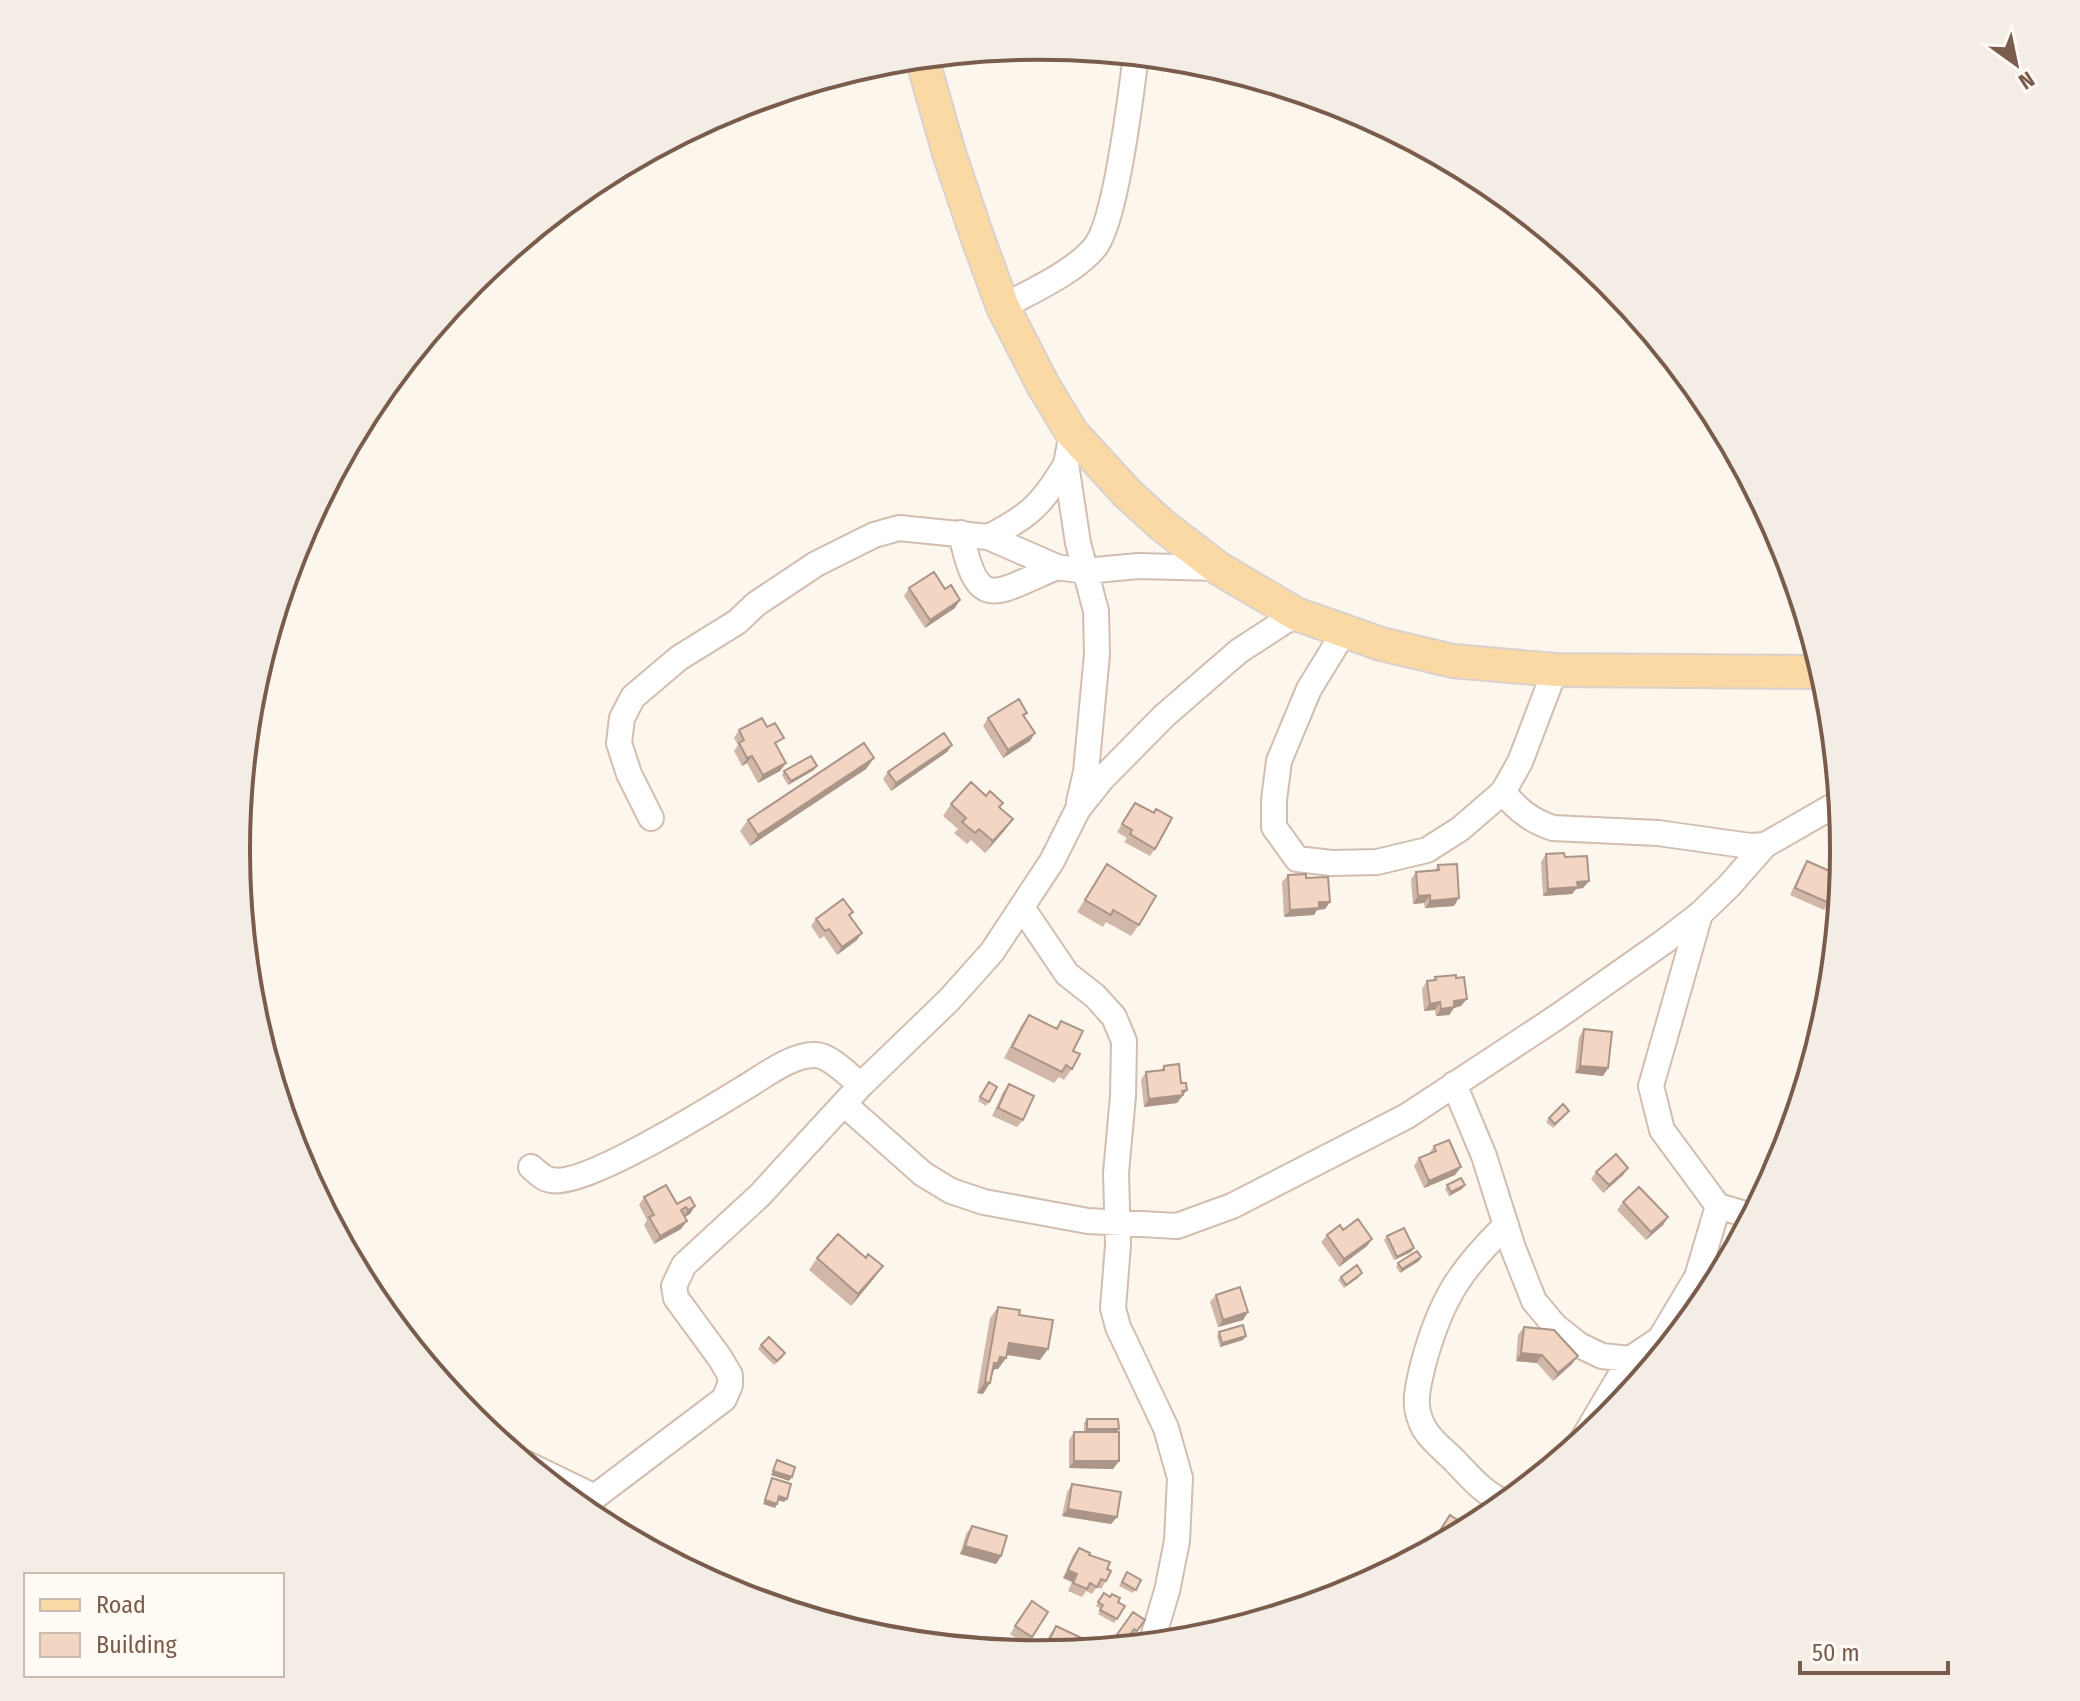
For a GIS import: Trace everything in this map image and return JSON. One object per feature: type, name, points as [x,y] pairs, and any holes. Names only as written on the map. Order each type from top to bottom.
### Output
[{"type":"main road","points":[[925,69],[949,153],[1003,307],[1043,385],[1069,448],[1218,568],[1296,614],[1414,653],[1453,661],[1555,670],[1810,672]]},
{"type":"street","points":[[1003,307],[1069,268],[1097,245],[1108,218],[1134,66]]},
{"type":"street","points":[[988,537],[1031,513],[1052,486],[1069,448]]},
{"type":"street","points":[[1069,448],[1085,571],[1096,611],[1097,654],[1086,772],[1078,809]]},
{"type":"street","points":[[651,818],[629,774],[619,743],[622,718],[633,697],[679,658],[737,622],[756,604],[816,564],[874,535],[899,528],[988,537],[1057,567],[1085,571],[1138,566],[1218,568]]},
{"type":"street","points":[[961,533],[972,577],[981,588],[992,591],[1015,587],[1057,567]]},
{"type":"street","points":[[589,1500],[724,1399],[730,1385],[730,1375],[720,1358],[676,1298],[674,1286],[684,1265],[760,1195],[861,1085],[958,991],[992,952],[1052,861],[1078,809],[1101,780],[1164,716],[1239,651],[1296,614]]},
{"type":"street","points":[[1344,632],[1309,689],[1279,761],[1274,827],[1297,859],[1332,863],[1377,862],[1427,850],[1460,829],[1503,792],[1520,762],[1555,670]]},
{"type":"street","points":[[1503,792],[1517,809],[1538,823],[1553,828],[1658,833],[1750,846],[1765,845]]},
{"type":"street","points":[[844,1104],[923,1174],[951,1191],[984,1202],[1088,1221],[1177,1226],[1232,1206],[1407,1116],[1557,1017],[1700,914],[1765,845],[1829,808]]},
{"type":"street","points":[[1023,909],[1067,974],[1095,996],[1114,1017],[1124,1041],[1116,1173],[1119,1222],[1113,1308],[1118,1327],[1166,1428],[1180,1478],[1177,1541],[1155,1632]]},
{"type":"street","points":[[1700,914],[1651,1086],[1662,1130],[1718,1206],[1742,1213]]},
{"type":"street","points":[[531,1167],[554,1182],[599,1168],[681,1125],[777,1068],[804,1057],[817,1055],[828,1059],[861,1085]]},
{"type":"street","points":[[1454,1084],[1484,1156],[1534,1301],[1555,1326],[1579,1345],[1602,1356],[1630,1359]]},
{"type":"street","points":[[1603,1405],[1630,1359],[1660,1339],[1697,1277],[1718,1206]]},
{"type":"street","points":[[1494,1497],[1466,1473],[1423,1428],[1418,1416],[1417,1396],[1431,1335],[1442,1306],[1476,1254],[1506,1225]]},
{"type":"building","points":[[934,572],[945,589],[951,585],[960,600],[930,620],[909,588]]},
{"type":"building","points":[[1019,699],[1027,713],[1023,715],[1035,733],[1008,750],[988,718]]},
{"type":"building","points":[[762,718],[767,727],[775,723],[784,738],[775,743],[786,763],[763,775],[752,756],[747,758],[739,743],[744,740],[739,730]]},
{"type":"building","points":[[944,733],[952,745],[896,783],[888,772]]},
{"type":"building","points":[[864,743],[874,758],[758,835],[748,820]]},
{"type":"building","points":[[811,756],[817,766],[791,781],[784,771]]},
{"type":"building","points":[[971,782],[986,796],[990,791],[1003,803],[999,807],[1013,819],[993,841],[979,829],[975,833],[962,822],[966,818],[951,804]]},
{"type":"building","points":[[1135,803],[1172,818],[1155,849],[1130,834],[1132,830],[1122,824]]},
{"type":"building","points":[[1564,853],[1565,857],[1587,856],[1589,881],[1577,882],[1578,887],[1548,889],[1546,854]]},
{"type":"building","points":[[1807,861],[1830,871],[1829,903],[1795,888]]},
{"type":"building","points":[[1107,864],[1156,896],[1139,925],[1113,910],[1111,915],[1085,900]]},
{"type":"building","points":[[1457,864],[1459,898],[1430,901],[1430,895],[1418,896],[1416,872],[1439,870],[1438,865]]},
{"type":"building","points":[[1306,874],[1306,878],[1328,877],[1330,902],[1319,902],[1319,908],[1290,910],[1288,875]]},
{"type":"building","points":[[843,899],[853,912],[849,915],[862,933],[842,947],[829,929],[825,931],[816,919]]},
{"type":"building","points":[[1456,975],[1456,978],[1464,977],[1467,999],[1454,1001],[1454,1007],[1441,1009],[1440,1002],[1430,1004],[1427,981]]},
{"type":"building","points":[[1029,1015],[1057,1029],[1061,1021],[1083,1031],[1073,1051],[1080,1054],[1072,1069],[1066,1065],[1062,1072],[1012,1047]]},
{"type":"building","points":[[1584,1029],[1612,1032],[1608,1068],[1580,1066]]},
{"type":"building","points":[[1179,1064],[1181,1083],[1186,1083],[1187,1090],[1182,1091],[1183,1095],[1149,1099],[1146,1072]]},
{"type":"building","points":[[989,1082],[997,1087],[989,1102],[980,1097]]},
{"type":"building","points":[[1009,1084],[1034,1096],[1023,1120],[998,1108]]},
{"type":"building","points":[[1563,1104],[1569,1111],[1555,1124],[1549,1118]]},
{"type":"building","points":[[1449,1140],[1461,1167],[1429,1181],[1419,1158],[1436,1151],[1434,1146]]},
{"type":"building","points":[[1616,1154],[1628,1168],[1609,1185],[1596,1172]]},
{"type":"building","points":[[1461,1178],[1465,1185],[1451,1192],[1447,1185]]},
{"type":"building","points":[[666,1185],[677,1204],[690,1197],[695,1206],[681,1210],[687,1221],[660,1236],[649,1217],[654,1215],[644,1197]]},
{"type":"building","points":[[1639,1187],[1668,1217],[1651,1232],[1623,1202]]},
{"type":"building","points":[[1358,1219],[1372,1239],[1344,1259],[1327,1235],[1340,1225],[1343,1230]]},
{"type":"building","points":[[1404,1228],[1414,1248],[1397,1257],[1387,1236]]},
{"type":"building","points":[[838,1234],[866,1258],[868,1254],[883,1266],[858,1294],[817,1258]]},
{"type":"building","points":[[1417,1251],[1421,1257],[1402,1269],[1398,1263]]},
{"type":"building","points":[[1357,1265],[1362,1273],[1346,1285],[1341,1277]]},
{"type":"building","points":[[1240,1287],[1248,1312],[1223,1320],[1216,1295]]},
{"type":"building","points":[[998,1307],[1020,1310],[1019,1315],[1053,1320],[1048,1349],[1009,1343],[1006,1358],[1000,1357],[998,1363],[994,1363],[990,1383],[985,1382]]},
{"type":"building","points":[[1243,1325],[1246,1336],[1222,1343],[1219,1332]]},
{"type":"building","points":[[1524,1327],[1554,1330],[1578,1356],[1558,1373],[1542,1355],[1521,1353]]},
{"type":"building","points":[[769,1337],[785,1353],[777,1361],[761,1345]]},
{"type":"building","points":[[1087,1419],[1118,1419],[1119,1429],[1087,1429]]},
{"type":"building","points":[[1074,1432],[1119,1432],[1119,1461],[1074,1461]]},
{"type":"building","points":[[777,1460],[795,1467],[792,1477],[773,1471]]},
{"type":"building","points":[[772,1478],[791,1484],[787,1499],[779,1496],[777,1504],[765,1500]]},
{"type":"building","points":[[1072,1484],[1121,1492],[1117,1517],[1068,1509]]},
{"type":"building","points":[[1450,1515],[1459,1521],[1438,1533]]},
{"type":"building","points":[[972,1526],[1007,1536],[1001,1556],[965,1546]]},
{"type":"building","points":[[1079,1548],[1110,1562],[1107,1569],[1111,1571],[1106,1581],[1101,1579],[1097,1587],[1090,1583],[1087,1589],[1073,1583],[1077,1574],[1068,1570]]},
{"type":"building","points":[[1127,1572],[1141,1580],[1136,1590],[1122,1582]]},
{"type":"building","points":[[1104,1593],[1120,1598],[1118,1602],[1125,1606],[1117,1619],[1100,1610],[1103,1605],[1098,1602]]},
{"type":"building","points":[[1032,1601],[1048,1612],[1032,1637],[1015,1626]]},
{"type":"building","points":[[1133,1612],[1145,1620],[1129,1635],[1116,1636]]},
{"type":"building","points":[[1056,1626],[1084,1639],[1049,1641]]}]
